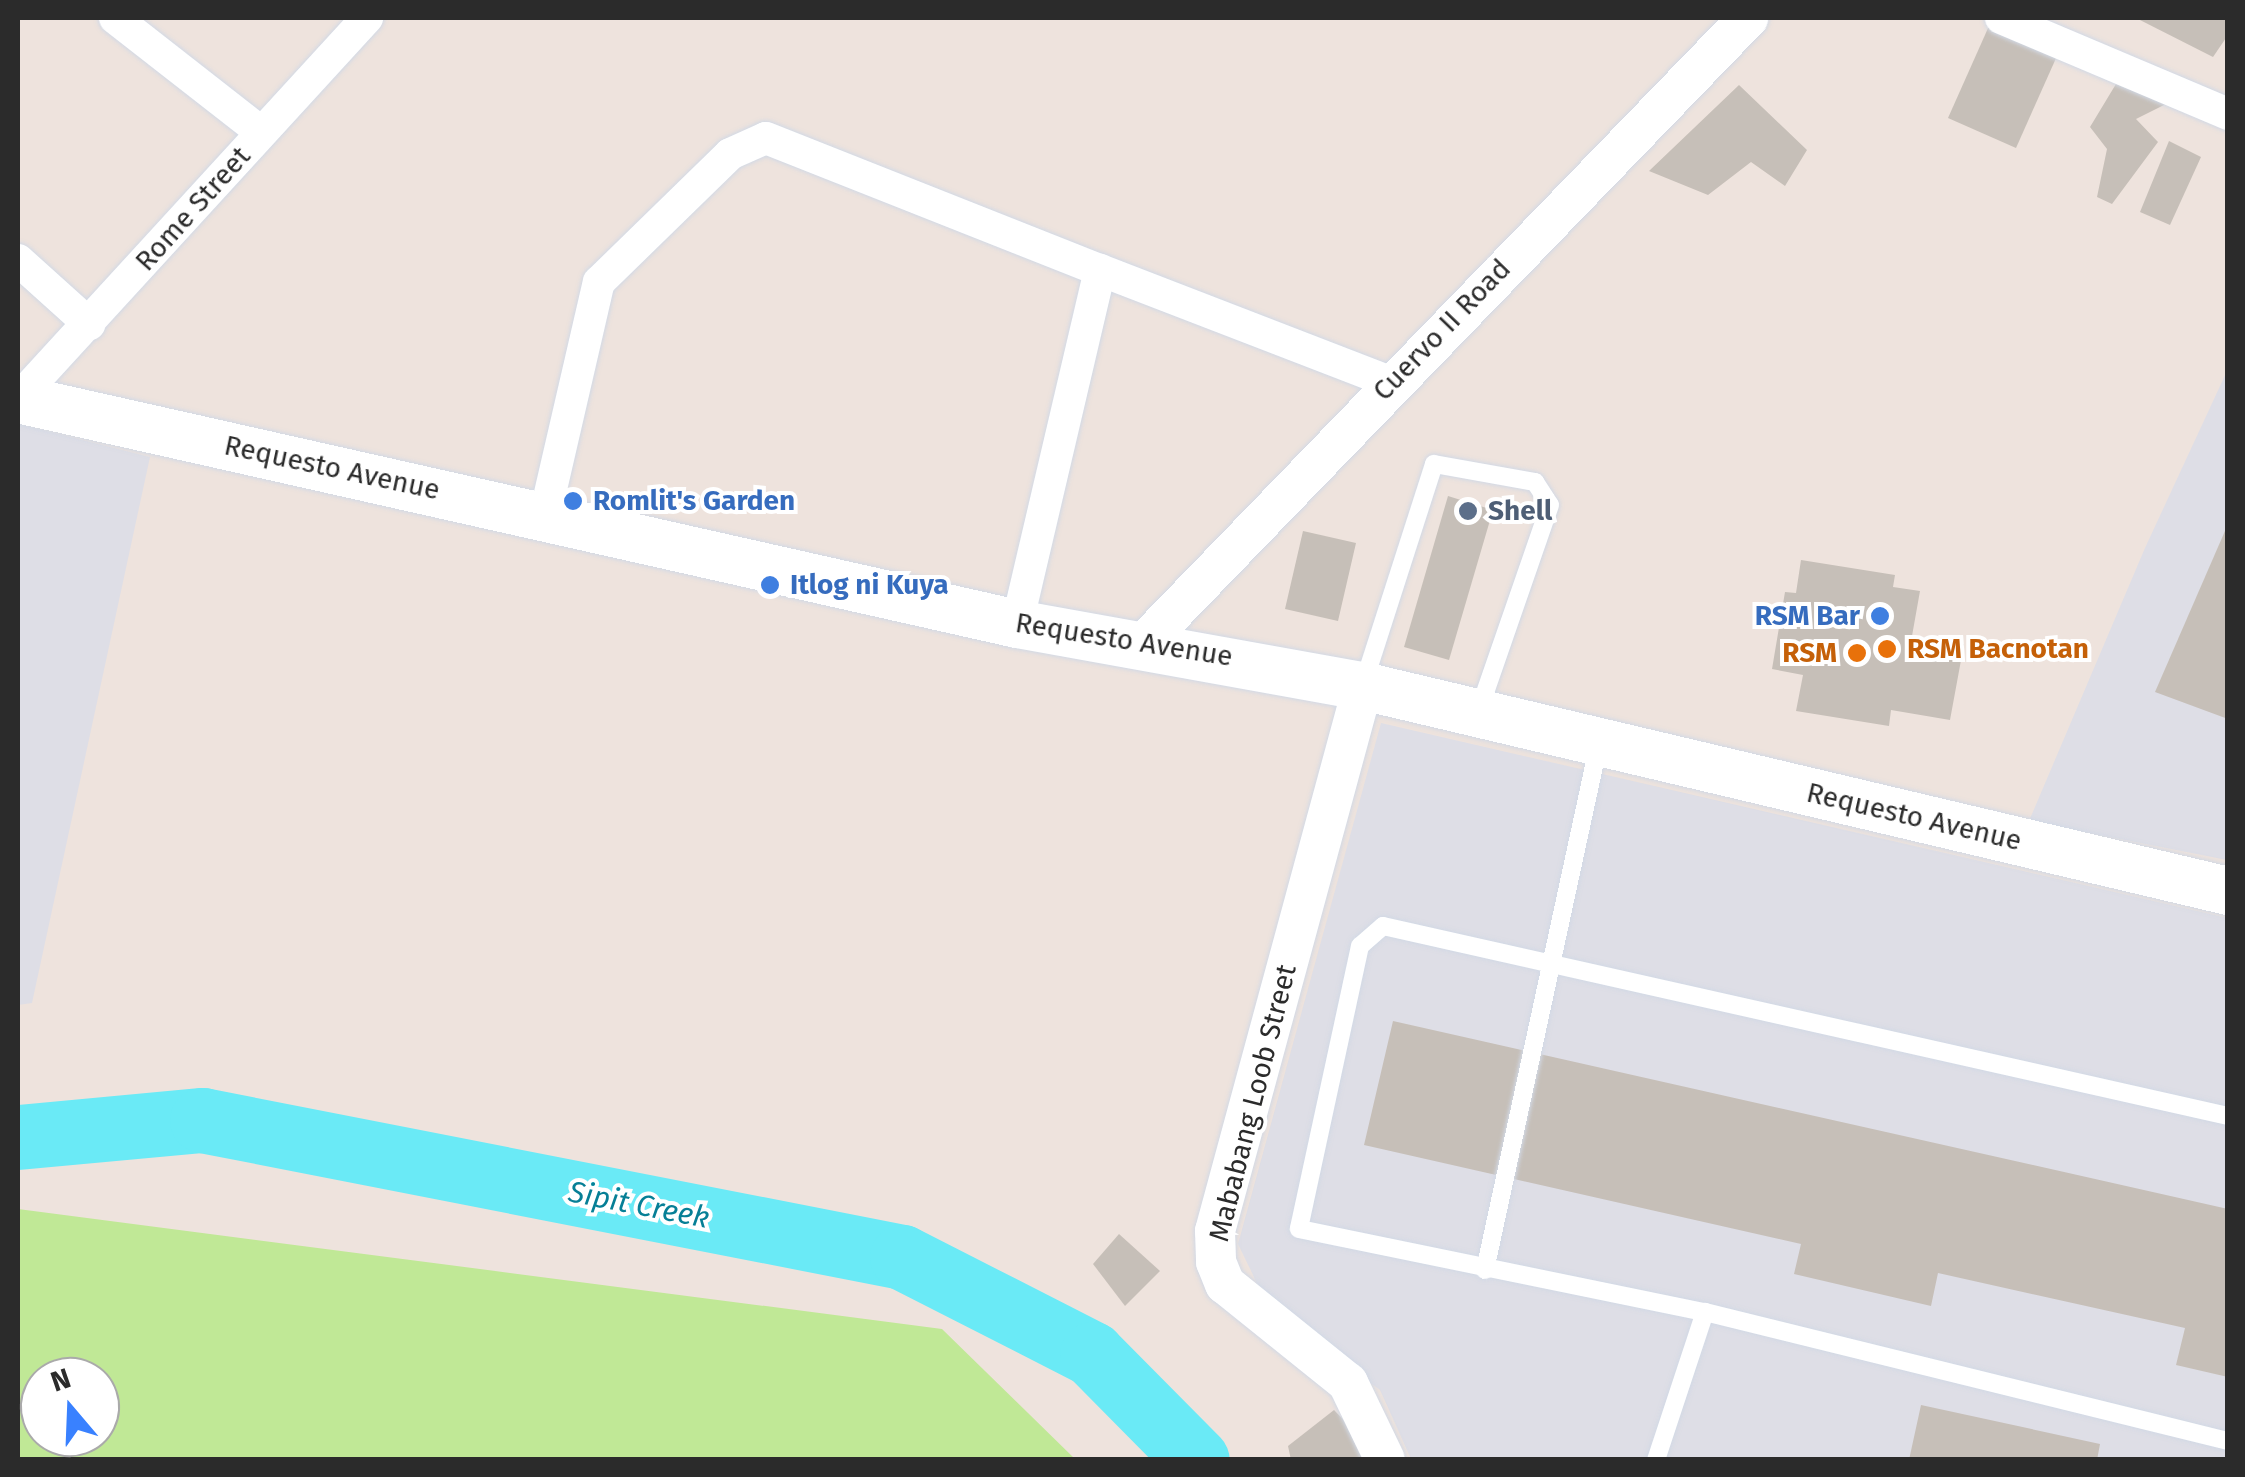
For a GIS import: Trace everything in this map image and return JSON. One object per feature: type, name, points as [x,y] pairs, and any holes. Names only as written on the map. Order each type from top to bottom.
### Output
[{"type":"main road","name":"Requesto Avenue","points":[[18,399],[1017,624],[1363,686],[2228,891]]},
{"type":"street","points":[[115,18],[261,132]]},
{"type":"street","name":"Rome Street","points":[[18,399],[367,18]]},
{"type":"street","name":"Cuervo II Road","points":[[1140,646],[1391,382],[1748,18]]},
{"type":"street","points":[[2002,18],[2228,114]]},
{"type":"street","points":[[545,515],[599,282],[730,154],[766,138],[1391,382]]},
{"type":"street","points":[[18,260],[89,324]]},
{"type":"street","points":[[1017,624],[1100,270]]},
{"type":"street","name":"Mababang Loob Street","points":[[1363,686],[1215,1231],[1216,1262],[1225,1284],[1348,1383],[1385,1460]]},
{"type":"lane","points":[[1363,686],[1434,464],[1535,482],[1550,505],[1478,713]]},
{"type":"lane","points":[[1485,1270],[1599,743]]},
{"type":"lane","points":[[2228,1116],[1555,960],[1383,926],[1360,946],[1298,1229],[1705,1312],[2228,1441]]},
{"type":"lane","points":[[1656,1460],[1705,1312]]},
{"type":"shaded area","points":[[2227,371],[2227,860],[2029,821],[2145,548]]},
{"type":"shaded area","points":[[18,424],[150,457],[32,1003],[18,1005]]},
{"type":"shaded area","points":[[1381,723],[2227,918],[2227,1459],[1411,1459],[1380,1390],[1267,1304],[1238,1244]]},
{"type":"green space","points":[[18,1209],[942,1329],[1075,1459],[18,1459]]},
{"type":"building","points":[[2136,18],[2228,18],[2228,35],[2213,57]]},
{"type":"building","points":[[1989,26],[2057,56],[2016,148],[1948,118]]},
{"type":"building","points":[[2116,84],[2166,104],[2136,119],[2158,142],[2112,204],[2097,197],[2107,149],[2090,127]]},
{"type":"building","points":[[1739,85],[1807,150],[1785,186],[1751,162],[1708,195],[1649,171]]},
{"type":"building","points":[[2169,141],[2201,157],[2170,225],[2140,212]]},
{"type":"building","points":[[1448,496],[1493,510],[1449,660],[1404,647]]},
{"type":"building","points":[[2228,524],[2228,719],[2155,692]]},
{"type":"building","points":[[1303,531],[1356,543],[1338,621],[1285,609]]},
{"type":"building","points":[[1801,560],[1895,575],[1893,587],[1920,591],[1912,636],[1964,644],[1950,720],[1891,710],[1889,726],[1796,711],[1803,675],[1772,669],[1785,592],[1796,593]]},
{"type":"building","points":[[1393,1021],[2228,1209],[2228,1377],[2176,1365],[2185,1328],[1938,1273],[1931,1306],[1794,1274],[1801,1244],[1364,1145]]},
{"type":"building","points":[[1119,1234],[1160,1271],[1125,1306],[1093,1264]]},
{"type":"building","points":[[1921,1405],[2100,1444],[2097,1460],[1909,1460]]},
{"type":"building","points":[[1334,1410],[1373,1450],[1357,1460],[1291,1460],[1288,1446]]},
{"type":"waterway","name":"Sipit Creek","points":[[18,1137],[202,1120],[902,1257],[1092,1354],[1197,1460]]},
{"type":"place","name":"Romlit's Garden","points":[[573,501]]},
{"type":"place","name":"Shell","points":[[1468,511]]},
{"type":"place","name":"Itlog ni Kuya","points":[[770,585]]},
{"type":"place","name":"RSM Bar","points":[[1880,616]]},
{"type":"place","name":"RSM Bacnotan","points":[[1887,649]]},
{"type":"place","name":"RSM","points":[[1857,653]]}]
